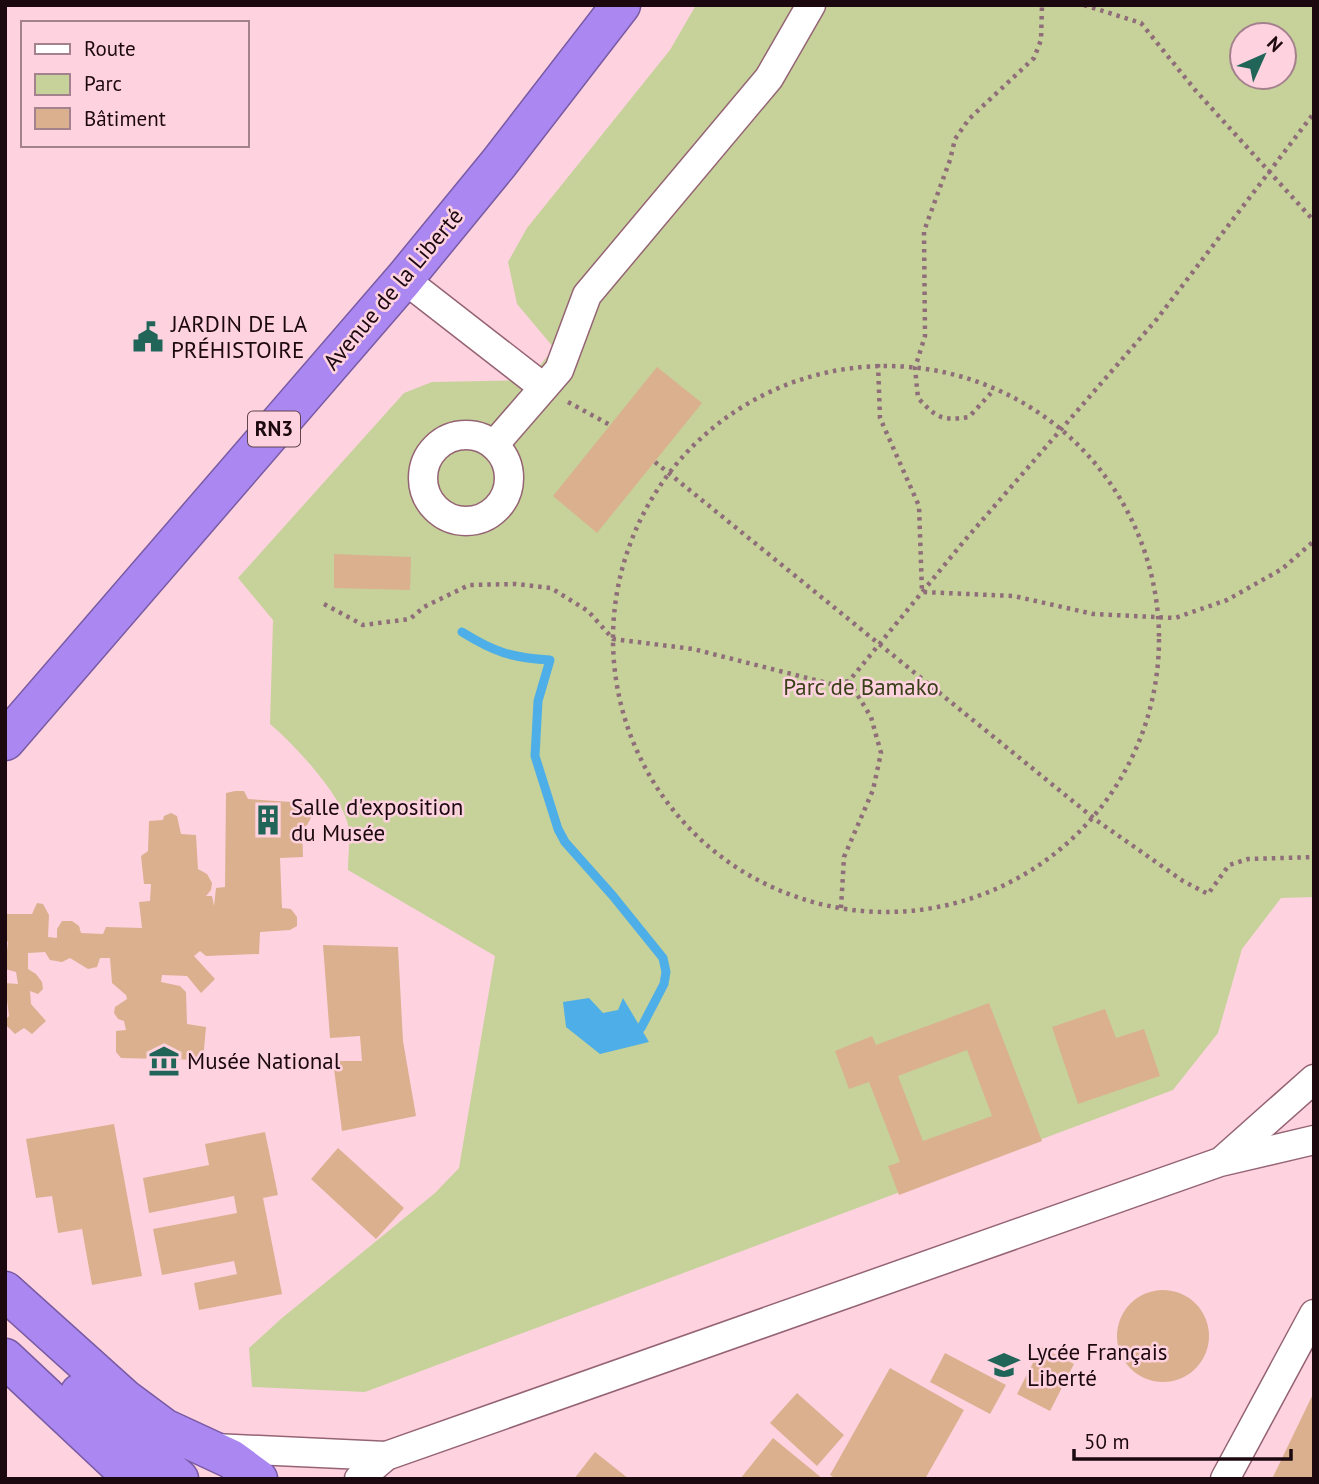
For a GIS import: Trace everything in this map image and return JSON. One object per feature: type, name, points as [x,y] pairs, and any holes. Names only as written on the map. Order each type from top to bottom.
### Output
[{"type":"highway","name":"Avenue de la Liberté","points":[[46,693],[404,279],[499,163],[621,5]]},
{"type":"highway","points":[[5,720],[46,693]]},
{"type":"highway","points":[[5,741],[46,693]]},
{"type":"highway","points":[[5,1291],[125,1399],[164,1428],[231,1459],[258,1479]]},
{"type":"highway","points":[[5,1326],[123,1466]]},
{"type":"highway","points":[[5,1359],[123,1466],[178,1479]]},
{"type":"street","points":[[494,445],[559,370],[587,295],[769,78],[811,5]]},
{"type":"street","points":[[404,279],[543,387]]},
{"type":"street","points":[[1220,1162],[1314,1079]]},
{"type":"street","points":[[359,1479],[386,1456],[1220,1162],[1314,1140]]},
{"type":"street","points":[[1225,1479],[1314,1314]]},
{"type":"street","points":[[123,1466],[206,1448],[386,1456]]},
{"type":"path","points":[[991,393],[969,417],[948,420],[935,416],[918,398],[915,368],[925,336],[924,231],[955,139],[969,119],[1034,58],[1041,40],[1042,5]]},
{"type":"path","points":[[1084,5],[1141,23],[1196,91],[1314,222]]},
{"type":"path","points":[[324,604],[363,625],[410,619],[424,607],[469,585],[539,586],[551,588],[588,611],[613,639],[693,649],[831,684],[849,681],[1060,429],[1157,319],[1314,113]]},
{"type":"path","points":[[877,364],[880,418],[919,506],[922,592]]},
{"type":"path","points":[[877,364],[930,368],[1043,415],[1080,446],[1108,480],[1139,535],[1156,593],[1159,663],[1146,725],[1124,776],[1096,820],[1060,855],[1029,877],[1003,889],[941,907],[879,912],[825,906],[782,892],[698,838],[666,802],[627,729],[611,653],[618,577],[642,509],[666,472],[738,405],[811,374],[877,364]]},
{"type":"path","points":[[543,387],[610,425]]},
{"type":"path","points":[[655,462],[1096,820],[1183,881],[1208,894],[1229,865],[1248,859],[1314,857]]},
{"type":"path","points":[[922,592],[1014,596],[1093,614],[1175,618],[1227,600],[1282,569],[1314,541]]},
{"type":"path","points":[[841,908],[844,858],[873,790],[881,752],[871,717],[849,681]]},
{"type":"green space","name":"Parc de Bamako","points":[[696,5],[1314,5],[1314,897],[1281,898],[1242,949],[1218,1033],[1173,1090],[365,1392],[252,1387],[249,1348],[435,1193],[459,1168],[495,956],[348,870],[349,832],[342,809],[314,769],[270,724],[273,620],[238,578],[404,393],[432,382],[528,380],[554,348],[517,304],[508,262],[527,228],[670,50]]},
{"type":"water","points":[[589,998],[603,1013],[618,1010],[623,998],[649,1042],[600,1054],[566,1027],[563,1002]]},
{"type":"building","points":[[657,367],[702,403],[597,533],[553,496]]},
{"type":"building","points":[[334,554],[411,557],[410,590],[334,588]]},
{"type":"building","points":[[244,791],[248,799],[306,803],[313,814],[302,828],[303,857],[280,858],[282,908],[291,909],[297,917],[297,926],[290,930],[260,932],[259,954],[206,956],[200,951],[194,956],[215,979],[201,993],[187,976],[162,975],[161,982],[180,986],[186,992],[187,1024],[206,1027],[203,1060],[121,1058],[116,1052],[116,1031],[126,1030],[124,1021],[118,1019],[114,1013],[115,1007],[127,999],[112,983],[110,958],[100,958],[97,967],[88,969],[70,958],[62,962],[50,960],[45,952],[28,953],[28,969],[42,982],[43,989],[38,994],[30,991],[31,1004],[46,1021],[32,1034],[24,1028],[15,1034],[5,1024],[9,1016],[5,983],[18,984],[16,972],[5,969],[8,942],[5,939],[5,914],[32,914],[37,903],[43,904],[49,915],[48,937],[57,938],[57,929],[62,921],[72,921],[79,926],[81,933],[103,934],[106,927],[142,928],[139,902],[150,901],[151,884],[144,884],[141,856],[148,851],[149,821],[163,820],[164,816],[171,813],[177,816],[181,834],[196,835],[198,869],[207,874],[212,883],[206,896],[212,896],[214,906],[216,888],[225,887],[226,793]]},
{"type":"building","points":[[323,945],[398,947],[403,1041],[416,1116],[342,1131],[333,1061],[362,1061],[360,1036],[330,1038]]},
{"type":"building","points":[[989,1003],[1042,1141],[899,1195],[888,1166],[900,1162],[869,1082],[849,1089],[835,1051],[872,1036],[876,1045]],"holes":[[[967,1050],[992,1116],[923,1141],[898,1076]]]},
{"type":"building","points":[[1105,1009],[1116,1038],[1144,1029],[1160,1076],[1078,1104],[1052,1027]]},
{"type":"building","points":[[114,1124],[142,1276],[92,1285],[82,1229],[58,1233],[52,1196],[36,1198],[26,1139]]},
{"type":"building","points":[[265,1132],[278,1195],[263,1198],[282,1294],[199,1310],[194,1283],[237,1274],[234,1261],[162,1275],[153,1229],[237,1213],[234,1196],[149,1213],[143,1178],[209,1165],[205,1144]]},
{"type":"building","points":[[338,1148],[404,1208],[376,1239],[311,1179]]},
{"type":"building","points":[[1163,1290],[1181,1293],[1196,1303],[1206,1318],[1209,1336],[1206,1354],[1196,1369],[1181,1379],[1163,1382],[1145,1379],[1130,1369],[1120,1354],[1117,1336],[1120,1318],[1130,1303],[1145,1293]]},
{"type":"building","points":[[1041,1347],[1074,1364],[1050,1411],[1017,1394]]},
{"type":"building","points":[[945,1353],[1006,1385],[990,1414],[930,1382]]},
{"type":"building","points":[[890,1368],[964,1410],[925,1479],[836,1479],[830,1475]]},
{"type":"building","points":[[1314,1392],[1314,1479],[1272,1479]]},
{"type":"building","points":[[797,1393],[844,1435],[817,1466],[770,1423]]},
{"type":"building","points":[[773,1438],[823,1479],[740,1479]]},
{"type":"building","points":[[595,1452],[629,1479],[574,1479]]},
{"type":"waterway","points":[[462,632],[504,653],[550,660],[538,701],[535,756],[558,829],[565,842],[663,958],[666,972],[664,984],[641,1028]]},
{"type":"place","name":"JARDIN DE LA PRÉHISTOIRE","points":[[148,337]]},
{"type":"place","name":"Salle d'exposition du Musée","points":[[268,820]]},
{"type":"place","name":"Musée National","points":[[164,1061]]},
{"type":"place","name":"Lycée Français Liberté","points":[[1004,1365]]}]
